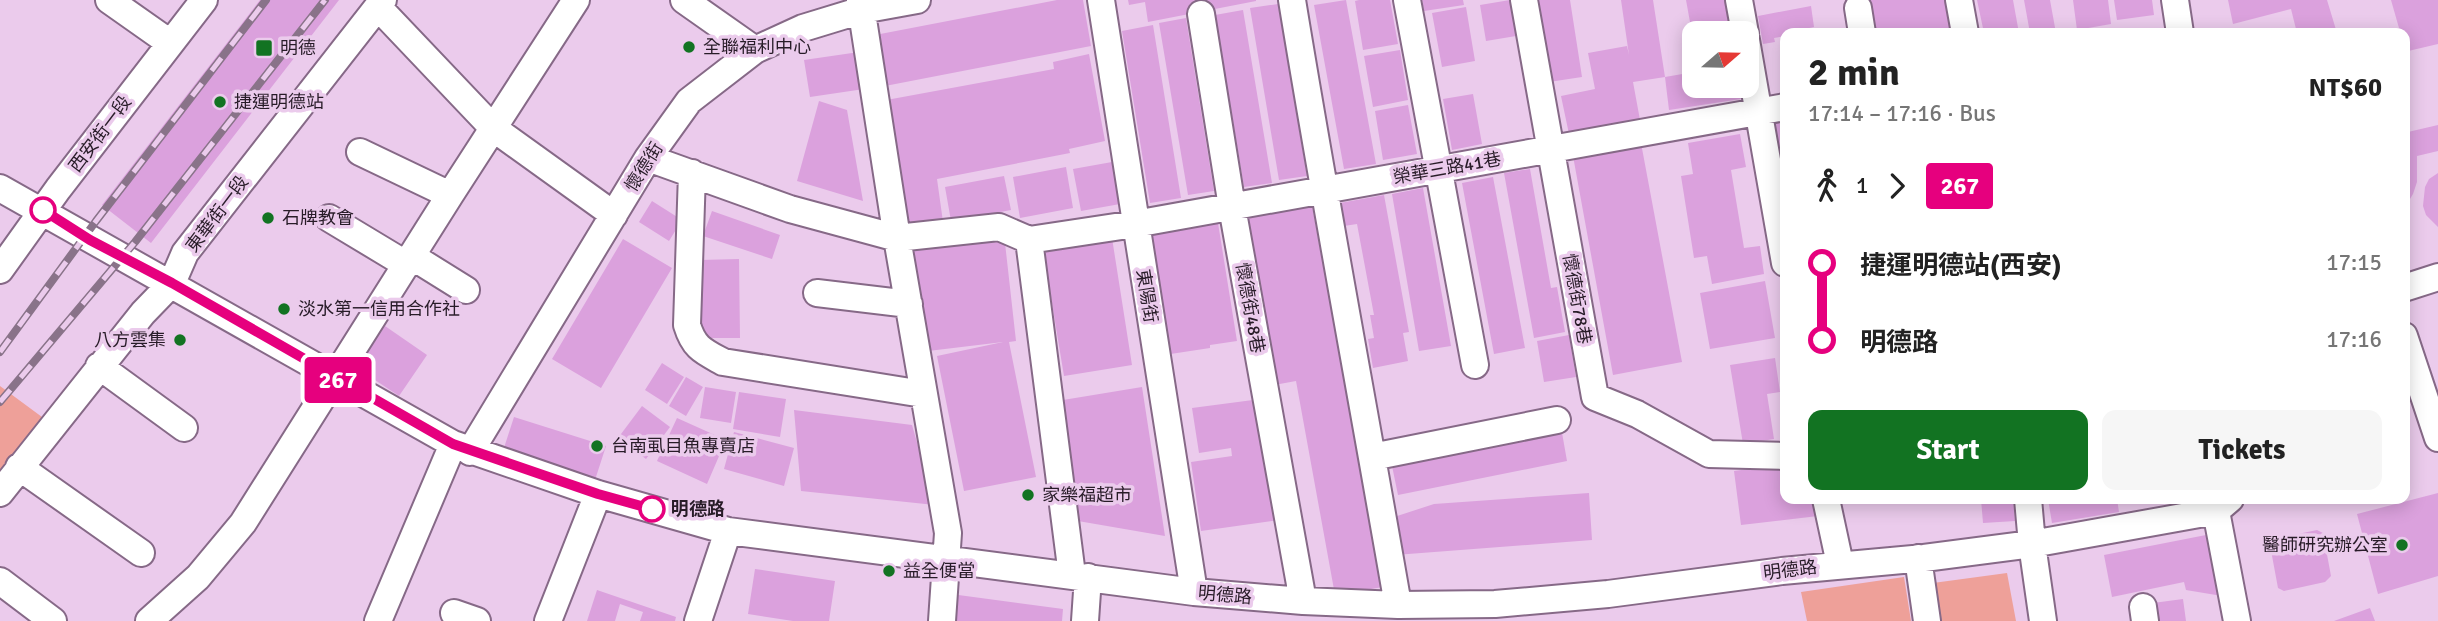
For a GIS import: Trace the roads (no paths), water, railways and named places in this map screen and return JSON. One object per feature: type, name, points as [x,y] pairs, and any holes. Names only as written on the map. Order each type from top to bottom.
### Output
[{"type":"street","points":[[109,0],[170,43]]},
{"type":"street","name":"西安街一段","points":[[0,270],[204,0]]},
{"type":"street","points":[[149,621],[198,577],[243,523],[576,0]]},
{"type":"street","points":[[684,0],[755,50]]},
{"type":"street","name":"懷德街","points":[[378,621],[462,448],[614,215],[648,158],[689,102],[755,50],[803,28],[861,5],[917,0]]},
{"type":"street","name":"東陽街","points":[[1101,0],[1194,592]]},
{"type":"street","points":[[1292,0],[1323,190],[1398,605]]},
{"type":"street","points":[[1407,0],[1475,365]]},
{"type":"street","name":"懷德街78巷","points":[[1524,0],[1595,397],[1637,414],[1709,454],[1780,456]]},
{"type":"street","points":[[1740,0],[1743,21]]},
{"type":"street","points":[[1959,0],[1964,28]]},
{"type":"street","points":[[2175,0],[2179,28]]},
{"type":"street","points":[[380,3],[493,128],[614,215]]},
{"type":"street","name":"東華街一段","points":[[0,493],[99,366],[172,283],[186,253],[380,3]]},
{"type":"street","points":[[861,5],[897,238],[948,533],[942,621]]},
{"type":"street","name":"懷德街48巷","points":[[1201,14],[1232,207],[1303,601]]},
{"type":"street","points":[[1757,98],[1780,234]]},
{"type":"street","name":"榮華三路41巷","points":[[1029,240],[1232,207],[1780,108]]},
{"type":"street","points":[[360,152],[450,195]]},
{"type":"street","points":[[648,158],[790,209],[897,238],[999,228],[1029,240],[1086,621]]},
{"type":"street","points":[[692,173],[687,325],[692,339],[701,351],[723,362],[923,394]]},
{"type":"street","name":"明德路","points":[[0,188],[462,448],[598,494],[728,531],[1194,592],[1398,605],[1496,604],[1608,594],[1840,564],[1918,558],[2032,544],[2223,505]]},
{"type":"street","points":[[329,218],[466,290]]},
{"type":"street","points":[[2410,286],[2438,277]]},
{"type":"street","points":[[817,293],[909,304]]},
{"type":"street","points":[[99,366],[184,428]]},
{"type":"street","points":[[2410,368],[2417,405],[2438,438]]},
{"type":"street","points":[[1372,457],[1557,420]]},
{"type":"street","points":[[19,467],[142,553]]},
{"type":"street","points":[[548,621],[598,494]]},
{"type":"street","points":[[1827,504],[1840,564]]},
{"type":"street","points":[[2028,504],[2043,621]]},
{"type":"street","points":[[2223,505],[2237,621]]},
{"type":"street","points":[[698,621],[728,531]]},
{"type":"street","points":[[1918,558],[1927,621]]},
{"type":"street","points":[[0,581],[53,621]]},
{"type":"railway","points":[[0,352],[96,221],[266,0]]},
{"type":"railway","points":[[0,402],[135,242],[325,0]]},
{"type":"place","name":"全聯福利中心","points":[[689,47]]},
{"type":"place","name":"明德","points":[[264,48]]},
{"type":"place","name":"捷運明德站","points":[[220,102]]},
{"type":"place","name":"石牌教會","points":[[268,218]]},
{"type":"place","name":"淡水第一信用合作社","points":[[284,309]]},
{"type":"place","name":"八方雲集","points":[[180,340]]},
{"type":"place","name":"台南虱目魚專賣店","points":[[597,446]]},
{"type":"place","name":"家樂福超市","points":[[1028,495]]},
{"type":"place","name":"明德路","points":[[652,509]]},
{"type":"place","name":"醫師研究辦公室","points":[[2402,545]]},
{"type":"place","name":"益全便當","points":[[889,571]]}]
